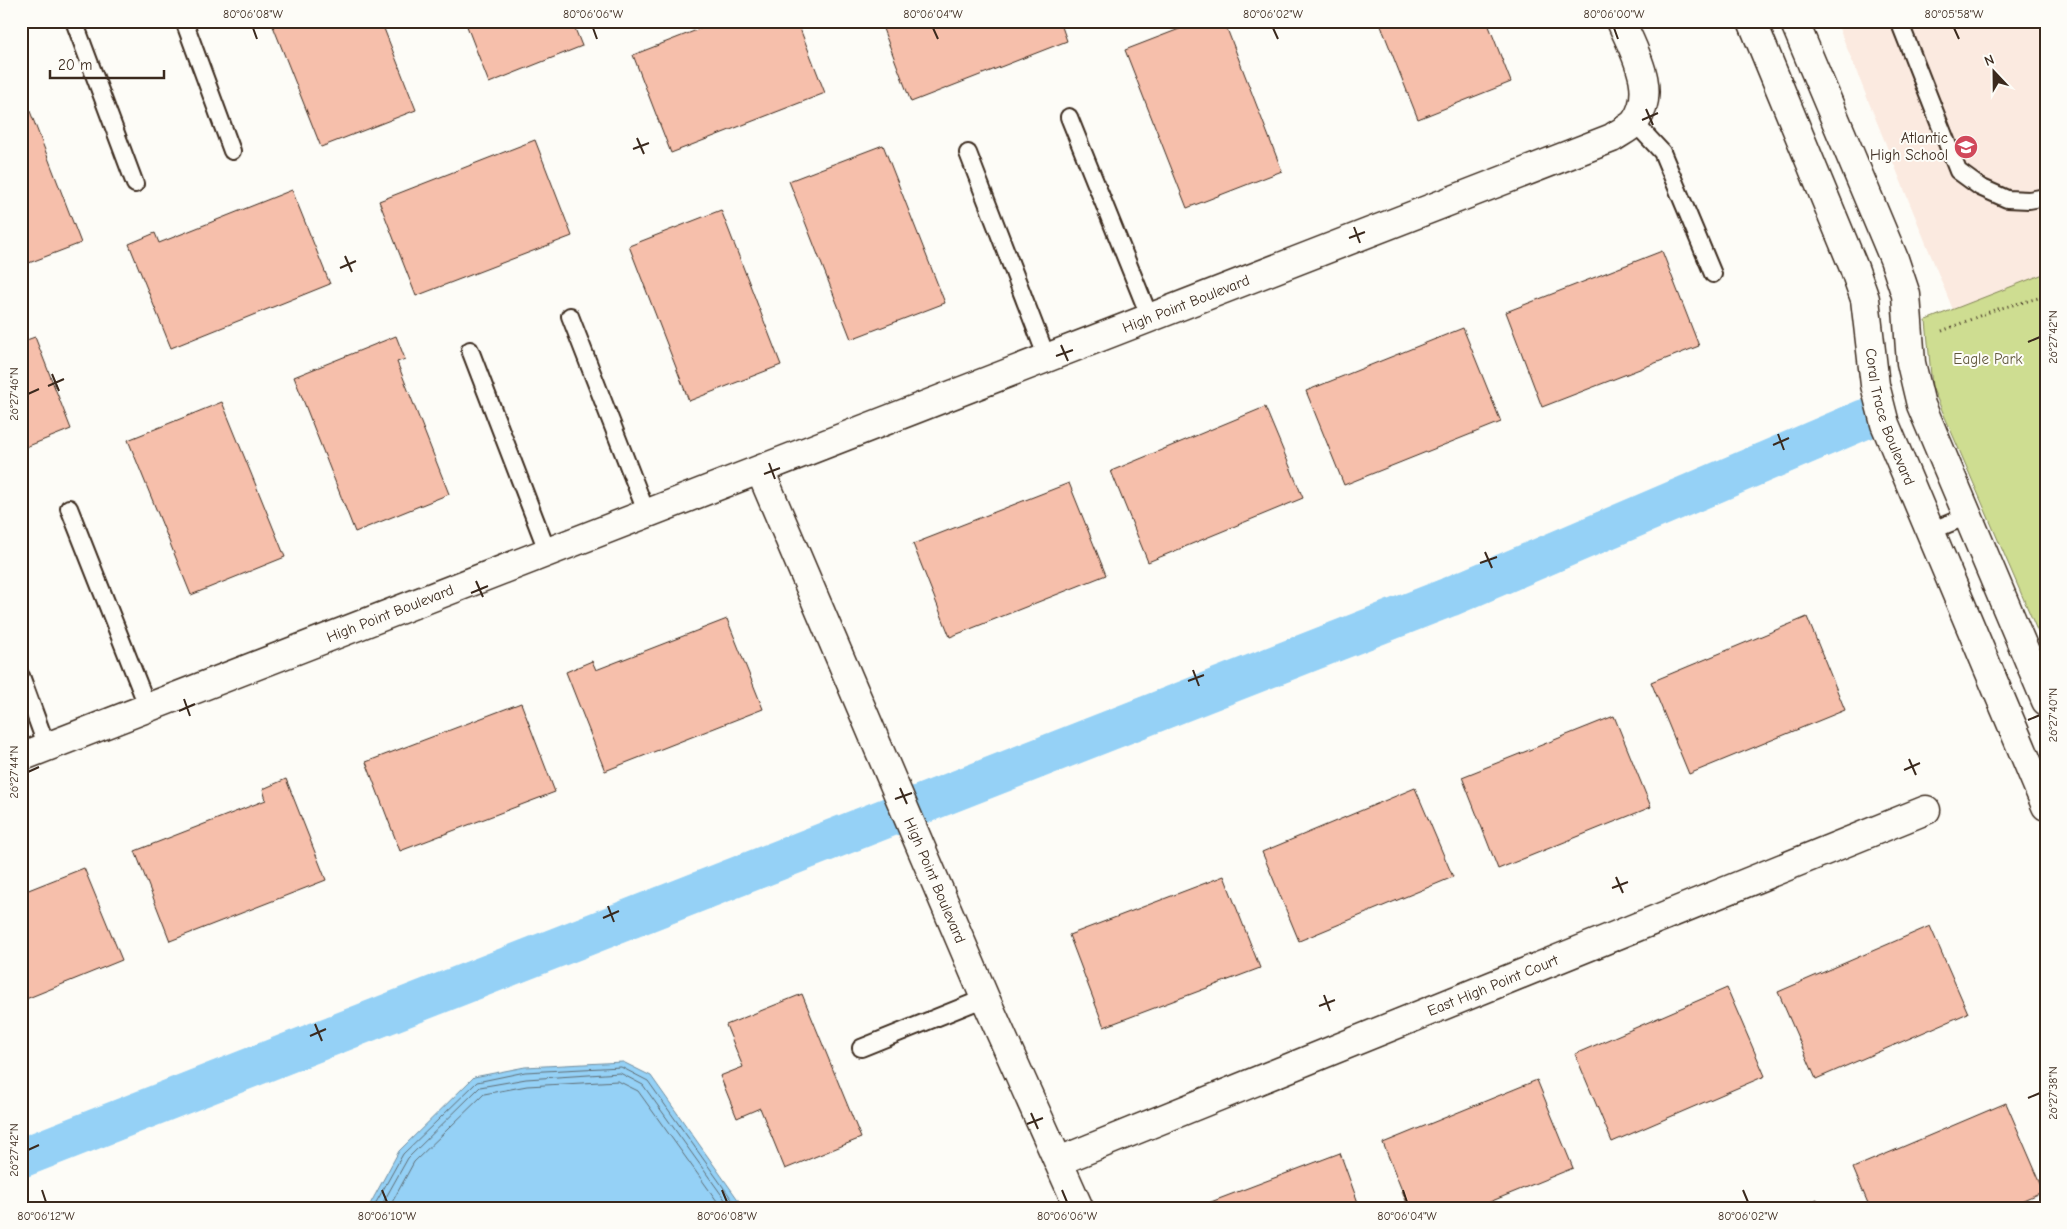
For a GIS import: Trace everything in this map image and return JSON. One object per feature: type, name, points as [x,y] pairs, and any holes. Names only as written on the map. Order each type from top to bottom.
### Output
[{"type":"street","points":[[1621,21],[1643,72],[1645,98],[1634,122]]},
{"type":"street","name":"Coral Trace Boulevard","points":[[1752,21],[1865,299],[1874,385],[1886,424],[2046,806]]},
{"type":"street","name":"Coral Trace Boulevard","points":[[1794,21],[1894,259],[1906,295],[1911,363],[1921,405],[2046,701]]},
{"type":"street","name":"High Point Boulevard","points":[[21,756],[1612,138],[1634,122]]},
{"type":"street","name":"High Point Boulevard","points":[[760,470],[985,998],[1059,1161],[1078,1208]]},
{"type":"street","name":"East High Point Court","points":[[1059,1161],[1926,810]]},
{"type":"lane","points":[[74,21],[135,184]]},
{"type":"lane","points":[[184,21],[232,151]]},
{"type":"lane","points":[[1900,21],[1958,171],[1980,187],[2008,199],[2029,200],[2046,197]]},
{"type":"lane","points":[[1069,117],[1150,318]]},
{"type":"lane","points":[[1634,122],[1662,152],[1713,274]]},
{"type":"lane","points":[[968,153],[1047,358]]},
{"type":"lane","points":[[570,316],[648,514]]},
{"type":"lane","points":[[470,350],[548,552]]},
{"type":"lane","points":[[69,508],[148,708]]},
{"type":"lane","points":[[1931,531],[1967,516]]},
{"type":"lane","points":[[21,676],[47,747]]},
{"type":"lane","points":[[861,1048],[985,998]]},
{"type":"path","points":[[1941,331],[1994,310],[2046,296]]},
{"type":"shaded area","name":"Atlantic High School","points":[[1836,21],[2046,21],[2046,273],[1953,310]]},
{"type":"green space","name":"Eagle Park","points":[[2046,273],[2046,651],[1932,387],[1926,320]]},
{"type":"water","points":[[623,1062],[651,1076],[744,1208],[368,1208],[399,1151],[474,1077],[525,1067]]},
{"type":"building","points":[[271,21],[381,21],[416,110],[321,147]]},
{"type":"building","points":[[465,21],[572,21],[582,46],[489,83]]},
{"type":"building","points":[[720,21],[797,21],[825,93],[671,153],[633,55]]},
{"type":"building","points":[[880,21],[1060,21],[1067,41],[911,102]]},
{"type":"building","points":[[1200,21],[1224,21],[1282,171],[1187,208],[1125,50]]},
{"type":"building","points":[[1379,21],[1487,21],[1511,82],[1418,119]]},
{"type":"building","points":[[21,88],[81,243],[21,266]]},
{"type":"building","points":[[535,140],[572,236],[416,296],[379,201]]},
{"type":"building","points":[[883,145],[945,303],[851,339],[789,181]]},
{"type":"building","points":[[292,190],[330,284],[171,348],[129,244],[155,233],[159,243]]},
{"type":"building","points":[[721,210],[781,365],[689,401],[629,246]]},
{"type":"building","points":[[1662,251],[1699,346],[1542,407],[1506,312]]},
{"type":"building","points":[[1463,328],[1501,422],[1344,485],[1306,391]]},
{"type":"building","points":[[396,336],[405,359],[397,362],[449,494],[355,532],[294,377]]},
{"type":"building","points":[[35,337],[71,429],[21,449],[21,342]]},
{"type":"building","points":[[222,402],[285,557],[191,595],[128,440]]},
{"type":"building","points":[[1265,407],[1303,498],[1148,562],[1111,471]]},
{"type":"building","points":[[1069,483],[1106,575],[950,637],[913,544]]},
{"type":"building","points":[[1807,617],[1845,710],[1689,774],[1651,682]]},
{"type":"building","points":[[727,619],[763,709],[605,771],[566,672],[592,661],[596,670]]},
{"type":"building","points":[[521,703],[555,792],[400,851],[366,762]]},
{"type":"building","points":[[1614,716],[1651,807],[1498,869],[1462,777]]},
{"type":"building","points":[[286,779],[326,880],[170,941],[135,851],[266,800],[263,789]]},
{"type":"building","points":[[1415,788],[1453,877],[1299,941],[1262,852]]},
{"type":"building","points":[[84,868],[122,960],[21,1001],[21,893]]},
{"type":"building","points":[[1224,876],[1260,968],[1104,1027],[1069,935]]},
{"type":"building","points":[[1930,926],[1968,1013],[1816,1079],[1778,992]]},
{"type":"building","points":[[1727,988],[1765,1076],[1612,1142],[1575,1054]]},
{"type":"building","points":[[802,994],[861,1138],[785,1169],[760,1108],[737,1118],[720,1076],[743,1067],[726,1025]]},
{"type":"building","points":[[1537,1080],[1573,1168],[1475,1208],[1409,1208],[1383,1143]]},
{"type":"building","points":[[2006,1103],[2044,1191],[2005,1208],[1870,1208],[1853,1168]]},
{"type":"building","points":[[1340,1153],[1360,1208],[1195,1208]]},
{"type":"building","points":[[1817,1199],[1821,1208],[1797,1208]]},
{"type":"waterway","points":[[21,1158],[1449,597],[1865,419]]},
{"type":"place","name":"Atlantic High School","points":[[1966,147]]}]
